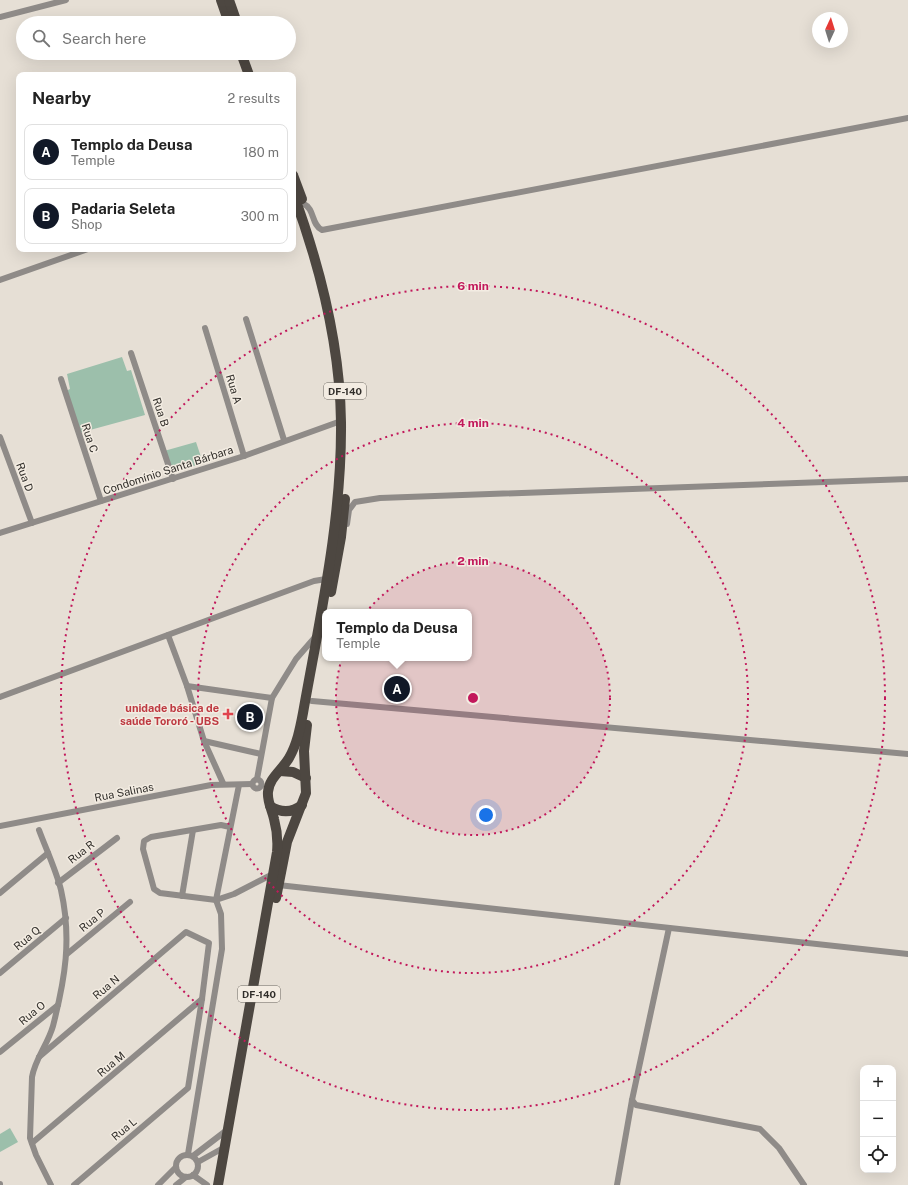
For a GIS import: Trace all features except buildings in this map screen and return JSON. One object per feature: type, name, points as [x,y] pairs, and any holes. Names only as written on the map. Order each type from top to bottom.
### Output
[{"type":"main road","points":[[220,0],[226,16]]},
{"type":"main road","points":[[228,0],[234,16]]},
{"type":"main road","points":[[243,60],[248,72]]},
{"type":"main road","points":[[251,60],[255,72]]},
{"type":"main road","name":"DF-140","points":[[296,184],[304,204],[330,293],[339,334],[348,421],[347,462],[341,537],[329,609]]},
{"type":"main road","name":"DF-140","points":[[218,1185],[273,874],[277,842],[268,789],[292,752],[298,736],[317,634],[338,499],[341,421],[333,337],[324,294],[307,231],[296,201]]},
{"type":"main road","name":"DF-140","points":[[225,1185],[278,885],[288,842],[306,793],[305,737],[322,643]]},
{"type":"main road","points":[[277,774],[293,772],[306,778]]},
{"type":"main road","points":[[270,806],[286,812],[295,810],[302,805]]},
{"type":"street","points":[[0,17],[66,0]]},
{"type":"street","points":[[304,204],[310,210],[315,225],[322,230],[908,118]]},
{"type":"street","points":[[0,280],[79,252]]},
{"type":"street","points":[[246,319],[284,440]]},
{"type":"street","name":"Rua A","points":[[205,328],[244,456]]},
{"type":"street","name":"Rua B","points":[[131,353],[173,479]]},
{"type":"street","name":"Rua C","points":[[61,379],[101,501]]},
{"type":"street","name":"Condomínio Santa Bárbara","points":[[0,533],[244,456],[284,440],[341,421]]},
{"type":"street","name":"Rua D","points":[[0,437],[32,523]]},
{"type":"street","points":[[341,537],[344,535],[349,510],[352,505],[360,501],[380,498],[908,479]]},
{"type":"street","points":[[0,697],[314,581],[326,579]]},
{"type":"street","points":[[270,806],[256,783],[272,698],[296,660],[317,634]]},
{"type":"street","points":[[168,635],[204,741],[223,783]]},
{"type":"street","points":[[186,686],[272,698]]},
{"type":"street","points":[[312,701],[908,754]]},
{"type":"street","points":[[204,741],[261,754]]},
{"type":"street","name":"Rua Salinas","points":[[0,826],[223,783],[239,785],[256,783],[277,774]]},
{"type":"street","points":[[191,1155],[222,949],[221,914],[216,900],[239,785]]},
{"type":"street","points":[[230,827],[221,825],[151,837],[144,841],[142,849],[154,889],[160,893],[216,900],[234,894],[273,874]]},
{"type":"street","points":[[39,830],[58,883],[66,918],[66,971],[51,1032],[33,1068],[32,1077],[30,1138],[51,1185]]},
{"type":"street","points":[[182,896],[193,830]]},
{"type":"street","name":"Rua R","points":[[58,883],[117,838]]},
{"type":"street","points":[[0,893],[48,853]]},
{"type":"street","points":[[278,885],[908,954]]},
{"type":"street","name":"Rua P","points":[[67,954],[130,902]]},
{"type":"street","name":"Rua Q","points":[[0,973],[66,918]]},
{"type":"street","points":[[617,1185],[632,1100],[669,928]]},
{"type":"street","name":"Rua N","points":[[39,1057],[186,932],[209,943],[202,999]]},
{"type":"street","name":"Rua L","points":[[74,1185],[188,1088],[202,999]]},
{"type":"street","name":"Rua M","points":[[32,1143],[202,999]]},
{"type":"street","name":"Rua O","points":[[0,1052],[58,1005]]},
{"type":"street","points":[[632,1100],[636,1105],[760,1129],[779,1148],[804,1185]]},
{"type":"street","points":[[158,1185],[176,1167],[178,1159],[191,1155],[228,1129]]},
{"type":"street","points":[[198,1162],[225,1147]]},
{"type":"street","points":[[176,1185],[186,1177],[193,1175],[198,1169],[198,1162],[191,1155]]},
{"type":"street","points":[[176,1167],[179,1174],[186,1177]]},
{"type":"street","points":[[193,1175],[207,1185]]},
{"type":"green space","points":[[122,357],[127,371],[131,370],[145,415],[79,433],[66,391],[70,389],[67,374]]},
{"type":"green space","points":[[196,442],[203,463],[172,473],[164,451]]},
{"type":"green space","points":[[10,1128],[18,1142],[0,1152],[0,1134]]},
{"type":"place","name":"Templo da Deusa","points":[[397,689]]},
{"type":"place","name":"unidade básica de saúde Tororó - UBS","points":[[228,714]]},
{"type":"place","name":"Padaria Seleta","points":[[250,717]]}]
